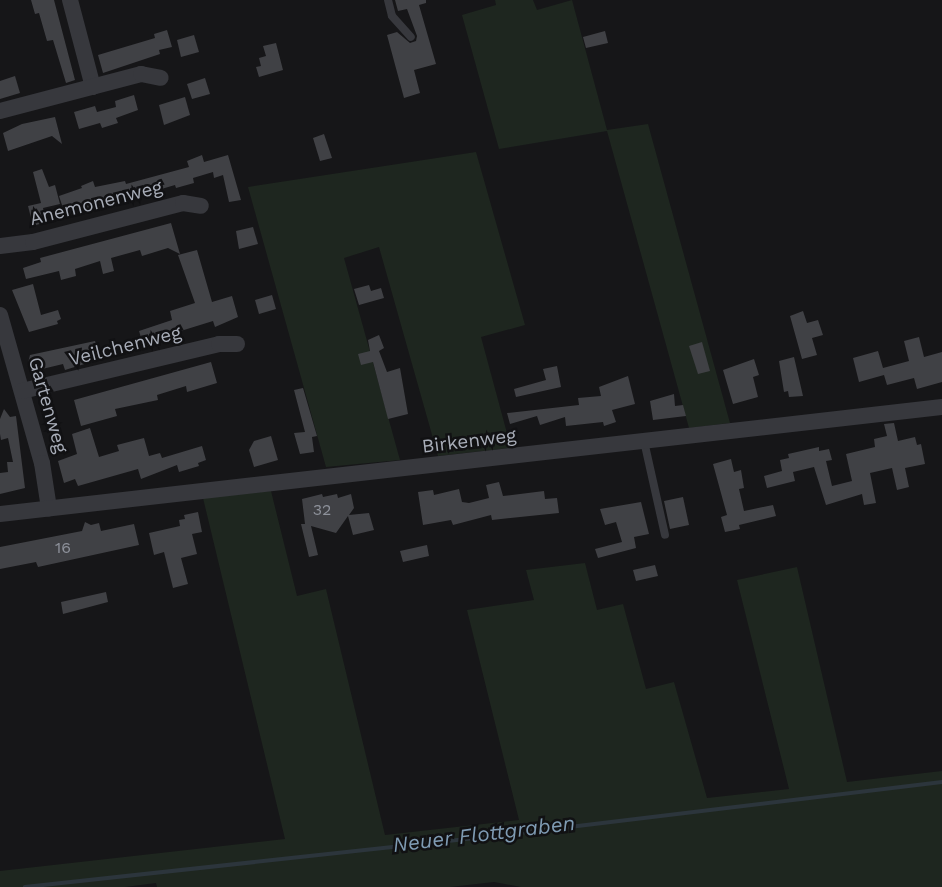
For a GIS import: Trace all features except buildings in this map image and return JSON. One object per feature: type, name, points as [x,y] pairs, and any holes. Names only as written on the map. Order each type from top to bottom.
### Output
[{"type":"street","points":[[70,0],[93,87]]},
{"type":"street","points":[[0,111],[141,74],[161,78]]},
{"type":"street","name":"Anemonenweg","points":[[0,246],[33,242],[183,203],[201,206]]},
{"type":"street","name":"Gartenweg","points":[[0,315],[42,463],[49,508]]},
{"type":"street","name":"Veilchenweg","points":[[22,391],[219,344],[237,344]]},
{"type":"street","name":"Birkenweg","points":[[0,514],[942,407]]},
{"type":"lane","points":[[388,0],[392,16],[411,37]]},
{"type":"lane","points":[[644,441],[665,535]]},
{"type":"shaded area","points":[[495,0],[533,0],[537,10],[572,0],[607,130],[648,124],[730,423],[689,428],[607,131],[499,149],[462,15],[496,5]]},
{"type":"shaded area","points":[[476,152],[525,325],[481,337],[511,448],[438,456],[379,247],[344,258],[400,460],[326,467],[248,187]]},
{"type":"shaded area","points":[[271,491],[297,596],[326,589],[385,835],[519,820],[467,610],[534,600],[526,570],[585,563],[597,610],[623,604],[646,689],[674,682],[707,798],[789,789],[737,580],[797,567],[847,782],[942,771],[942,887],[521,887],[494,882],[450,887],[157,887],[156,883],[125,887],[0,887],[0,871],[285,839],[203,498]]},
{"type":"waterway","name":"Neuer Flottgraben","points":[[25,887],[520,833],[942,782]]}]
